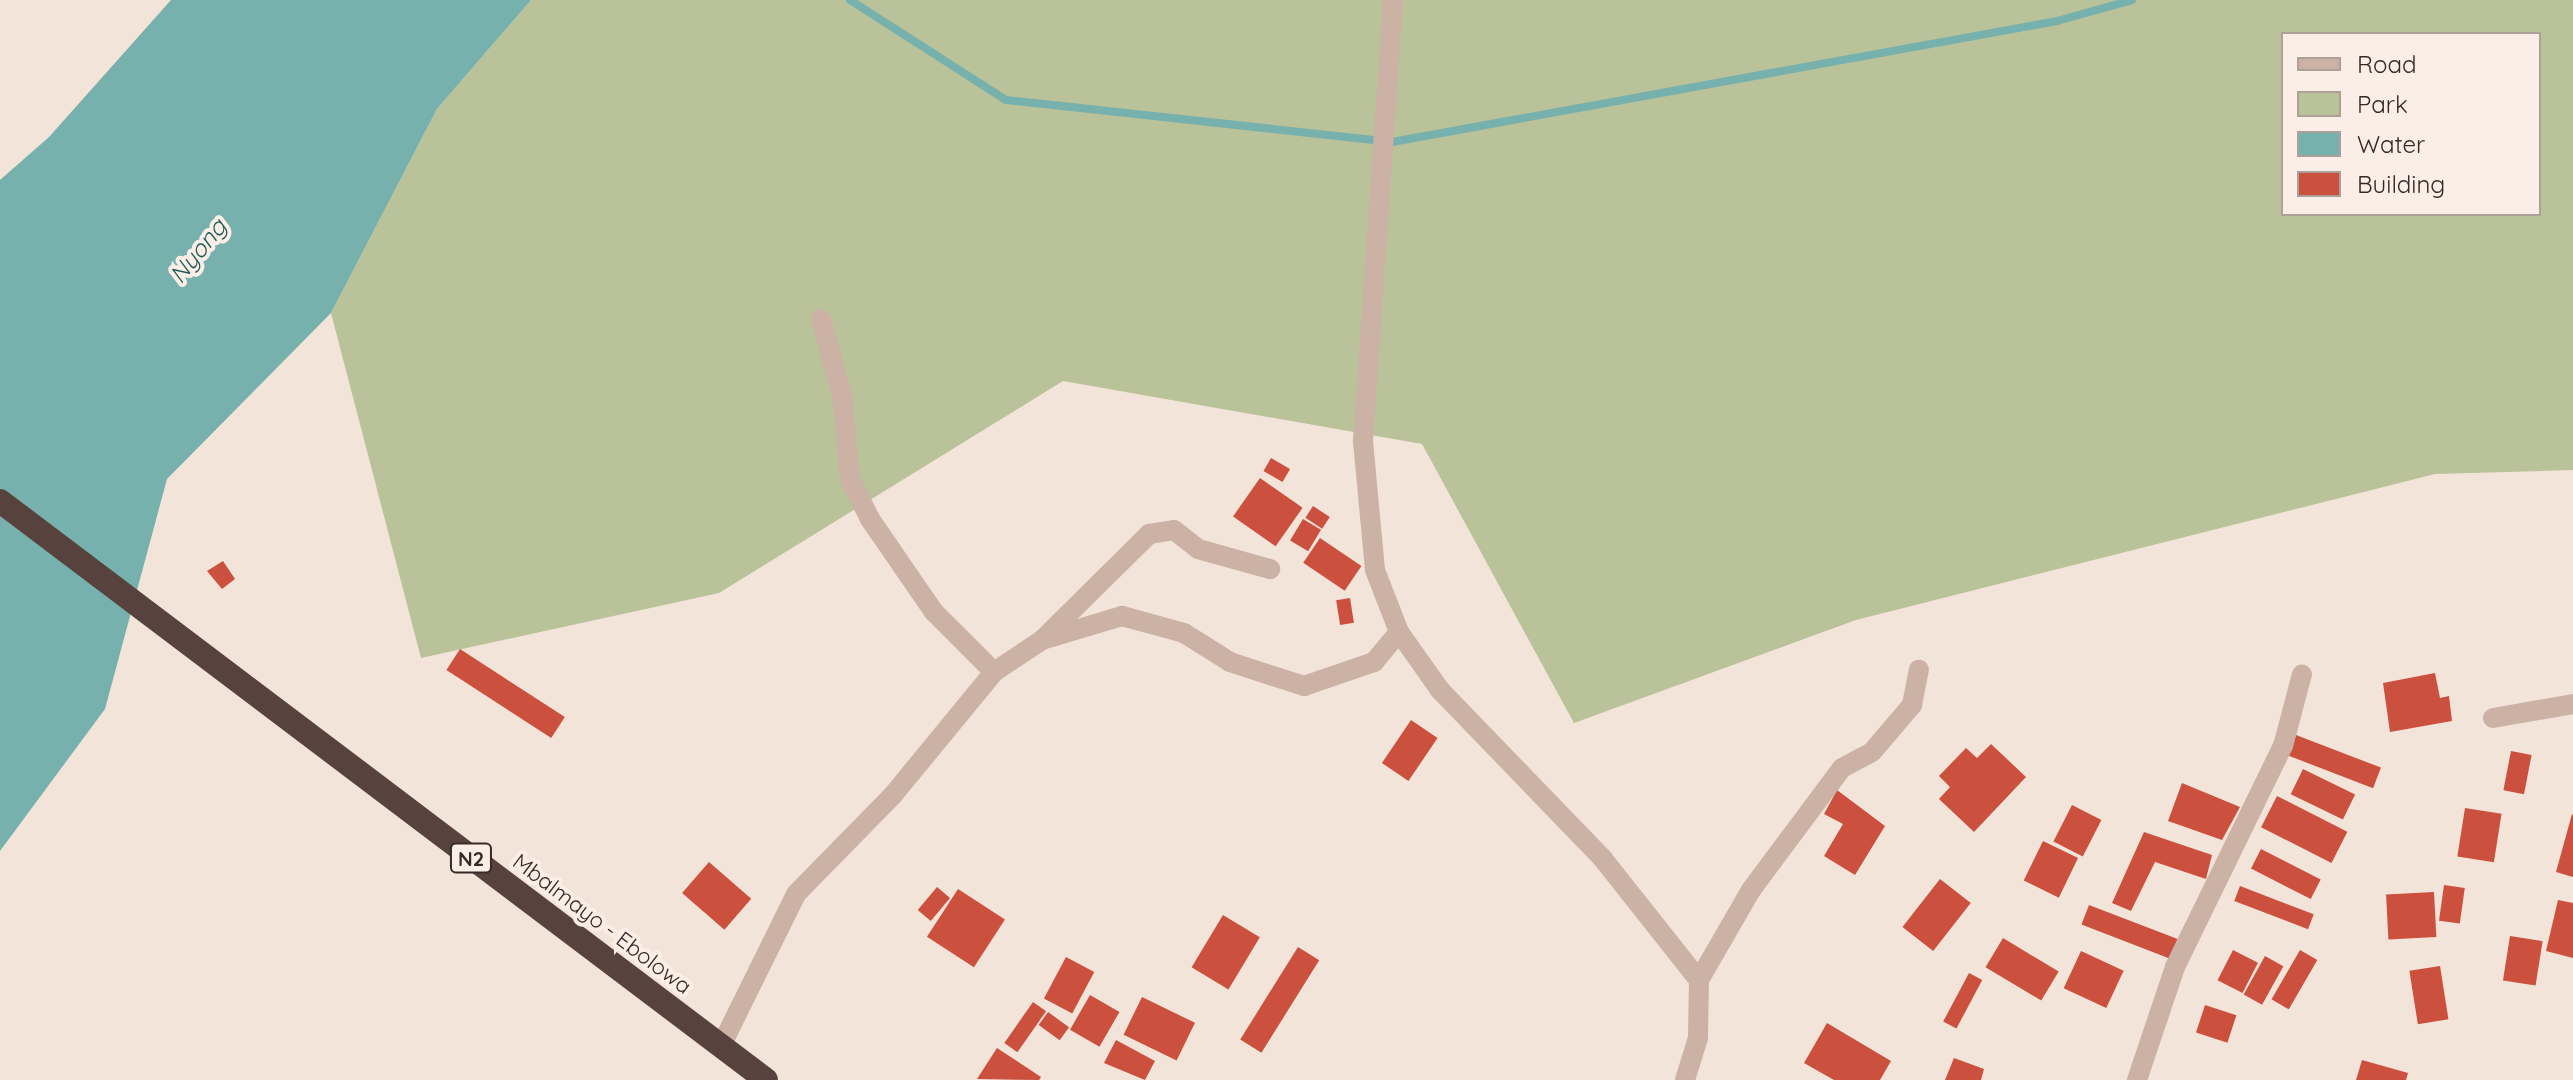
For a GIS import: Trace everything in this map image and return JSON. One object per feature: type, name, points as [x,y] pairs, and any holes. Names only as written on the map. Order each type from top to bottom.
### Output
[{"type":"highway","name":"Mbalmayo - Ebolowa","points":[[0,501],[176,638],[766,1080]]},
{"type":"street","points":[[1393,0],[1392,89],[1364,500],[1375,570],[1399,632],[1440,690],[1603,859],[1699,980]]},
{"type":"street","points":[[821,319],[842,395],[850,479],[870,519],[934,612],[994,672]]},
{"type":"street","points":[[721,1046],[796,894],[893,795],[994,672],[1042,640],[1149,534],[1174,530],[1198,549],[1270,569]]},
{"type":"street","points":[[1042,640],[1122,616],[1184,633],[1230,662],[1304,686],[1374,662],[1399,632]]},
{"type":"street","points":[[1685,1080],[1698,1038],[1699,980],[1751,890],[1842,768],[1872,752],[1912,705],[1919,670]]},
{"type":"street","points":[[2137,1080],[2175,967],[2283,746],[2302,674]]},
{"type":"street","points":[[2493,718],[2573,704]]},
{"type":"green space","points":[[531,0],[2573,0],[2573,470],[2435,474],[1856,620],[1574,723],[1422,444],[1063,381],[719,593],[421,658],[331,313],[437,109]]},
{"type":"water","name":"Nyong","points":[[171,0],[531,0],[437,109],[331,313],[167,479],[105,709],[0,851],[0,180],[49,137]]},
{"type":"building","points":[[1271,458],[1290,469],[1283,482],[1264,471]]},
{"type":"building","points":[[1260,478],[1303,508],[1276,546],[1233,517]]},
{"type":"building","points":[[1313,506],[1330,517],[1322,529],[1305,518]]},
{"type":"building","points":[[1303,519],[1321,530],[1308,551],[1290,540]]},
{"type":"building","points":[[1320,538],[1361,566],[1345,591],[1303,563]]},
{"type":"building","points":[[223,561],[235,579],[222,589],[207,571]]},
{"type":"building","points":[[1350,598],[1354,623],[1340,625],[1336,600]]},
{"type":"building","points":[[460,649],[565,717],[551,738],[446,670]]},
{"type":"building","points":[[2435,673],[2440,698],[2449,696],[2452,721],[2390,732],[2383,683]]},
{"type":"building","points":[[1411,720],[1438,738],[1408,781],[1382,763]]},
{"type":"building","points":[[2296,735],[2381,768],[2373,788],[2288,756]]},
{"type":"building","points":[[1991,744],[2026,777],[1974,832],[1939,799],[1950,787],[1939,776],[1966,748],[1977,758]]},
{"type":"building","points":[[2511,751],[2532,755],[2524,794],[2503,790]]},
{"type":"building","points":[[2303,769],[2355,794],[2343,820],[2291,794]]},
{"type":"building","points":[[2182,783],[2240,807],[2222,840],[2168,821]]},
{"type":"building","points":[[1837,790],[1885,826],[1855,875],[1824,856],[1843,824],[1824,814]]},
{"type":"building","points":[[2277,796],[2347,832],[2331,863],[2261,827]]},
{"type":"building","points":[[2072,805],[2101,820],[2083,857],[2053,842]]},
{"type":"building","points":[[2465,808],[2502,814],[2494,862],[2457,856]]},
{"type":"building","points":[[2573,815],[2573,877],[2556,872]]},
{"type":"building","points":[[2144,832],[2212,855],[2206,879],[2155,862],[2131,911],[2112,903]]},
{"type":"building","points":[[2043,841],[2078,858],[2059,898],[2024,881]]},
{"type":"building","points":[[2261,849],[2321,879],[2311,899],[2251,869]]},
{"type":"building","points":[[709,862],[751,899],[724,930],[682,893]]},
{"type":"building","points":[[1940,879],[1971,903],[1933,951],[1902,927]]},
{"type":"building","points":[[2444,885],[2465,888],[2460,924],[2439,921]]},
{"type":"building","points":[[2240,886],[2314,914],[2308,929],[2234,901]]},
{"type":"building","points":[[937,887],[950,898],[931,921],[918,910]]},
{"type":"building","points":[[958,889],[1005,919],[974,967],[927,937]]},
{"type":"building","points":[[2434,892],[2436,937],[2388,939],[2386,895]]},
{"type":"building","points":[[2558,900],[2573,903],[2573,958],[2546,951]]},
{"type":"building","points":[[2089,905],[2178,939],[2170,959],[2081,925]]},
{"type":"building","points":[[1223,915],[1260,937],[1228,989],[1192,967]]},
{"type":"building","points":[[2510,936],[2543,941],[2536,986],[2503,980]]},
{"type":"building","points":[[2003,938],[2059,971],[2041,1001],[1985,967]]},
{"type":"building","points":[[1298,947],[1319,960],[1261,1053],[1240,1039]]},
{"type":"building","points":[[2233,950],[2258,963],[2243,993],[2218,980]]},
{"type":"building","points":[[2300,950],[2317,960],[2289,1009],[2272,999]]},
{"type":"building","points":[[2081,951],[2124,971],[2106,1008],[2064,988]]},
{"type":"building","points":[[2265,956],[2283,966],[2262,1005],[2244,994]]},
{"type":"building","points":[[1066,957],[1094,972],[1072,1014],[1044,998]]},
{"type":"building","points":[[2440,966],[2448,1019],[2418,1024],[2409,971]]},
{"type":"building","points":[[1969,973],[1982,980],[1956,1029],[1943,1022]]},
{"type":"building","points":[[1090,995],[1119,1012],[1099,1047],[1070,1030]]},
{"type":"building","points":[[1142,997],[1195,1023],[1177,1061],[1124,1035]]},
{"type":"building","points":[[1033,1002],[1046,1011],[1017,1052],[1004,1043]]},
{"type":"building","points":[[2205,1005],[2236,1015],[2227,1043],[2196,1033]]},
{"type":"building","points":[[1048,1012],[1069,1027],[1060,1040],[1039,1025]]},
{"type":"building","points":[[1827,1023],[1891,1061],[1880,1080],[1834,1080],[1804,1063]]},
{"type":"building","points":[[1116,1040],[1155,1061],[1145,1080],[1104,1063]]},
{"type":"building","points":[[997,1048],[1041,1077],[1039,1080],[977,1079]]},
{"type":"building","points":[[1954,1058],[1984,1069],[1981,1080],[1945,1080]]},
{"type":"building","points":[[2362,1060],[2408,1073],[2406,1080],[2356,1080]]},
{"type":"waterway","points":[[850,0],[1006,100],[1392,142],[2057,21],[2132,0]]}]
